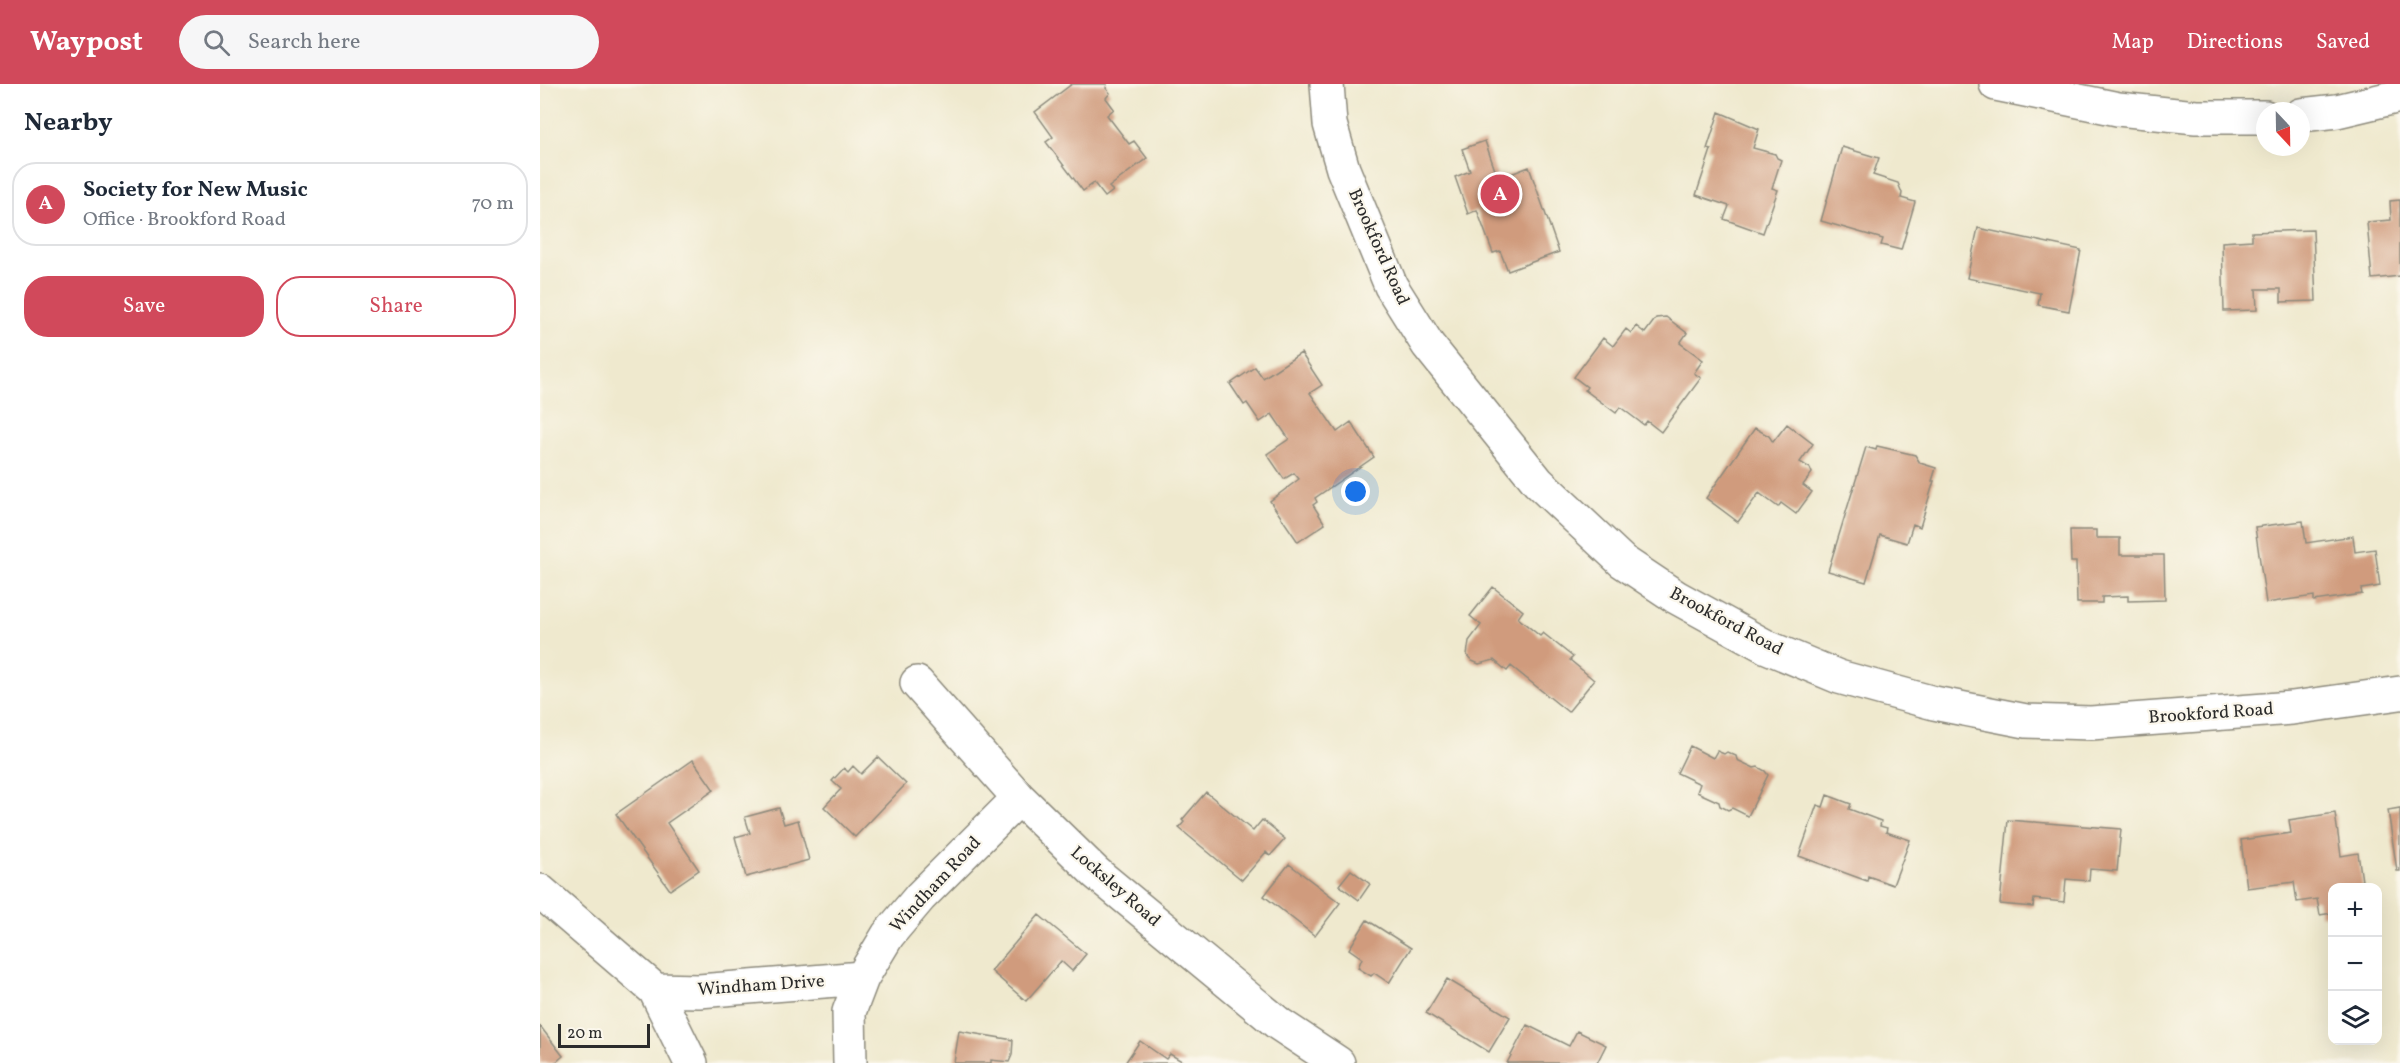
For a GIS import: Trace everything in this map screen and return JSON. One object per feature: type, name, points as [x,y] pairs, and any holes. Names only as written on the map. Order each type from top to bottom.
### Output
[{"type":"street","name":"Brookford Road","points":[[1328,84],[1330,124],[1343,169],[1391,286],[1428,345],[1538,482],[1622,561],[1676,597],[1767,647],[1839,677],[1934,704],[2026,722],[2091,723],[2292,708],[2400,693]]},
{"type":"street","points":[[1996,84],[2118,109],[2196,117],[2256,117]]},
{"type":"street","points":[[2310,114],[2337,111],[2400,96]]},
{"type":"street","name":"Locksley Road","points":[[917,683],[1019,798],[1096,873],[1279,1024],[1338,1063]]},
{"type":"street","name":"Windham Road","points":[[862,978],[888,935],[920,897],[1019,798]]},
{"type":"street","points":[[540,891],[655,990],[691,1063]]},
{"type":"street","points":[[850,1063],[849,1012],[862,978]]},
{"type":"street","name":"Windham Drive","points":[[655,990],[699,991],[862,978]]},
{"type":"building","points":[[1072,84],[1107,84],[1106,88],[1110,93],[1106,98],[1114,109],[1107,115],[1129,144],[1134,141],[1147,158],[1109,187],[1113,191],[1105,197],[1094,183],[1083,191],[1046,142],[1053,137],[1035,112]]},
{"type":"building","points":[[1719,112],[1759,129],[1753,148],[1775,154],[1781,160],[1772,188],[1778,190],[1763,233],[1724,219],[1729,206],[1696,195],[1711,150],[1707,149]]},
{"type":"building","points":[[1485,141],[1498,179],[1529,167],[1559,252],[1508,271],[1500,251],[1493,253],[1477,210],[1468,214],[1455,177],[1470,171],[1462,149]]},
{"type":"building","points":[[1842,147],[1879,158],[1873,175],[1898,183],[1902,193],[1901,198],[1915,202],[1901,250],[1881,245],[1883,239],[1821,221]]},
{"type":"building","points":[[2400,200],[2400,276],[2372,279],[2367,222],[2391,220],[2390,201]]},
{"type":"building","points":[[1978,228],[2081,250],[2069,311],[2038,305],[2040,293],[1967,278]]},
{"type":"building","points":[[2313,230],[2316,301],[2281,302],[2281,289],[2256,289],[2257,310],[2224,311],[2222,242],[2252,240],[2252,232]]},
{"type":"building","points":[[1666,317],[1687,333],[1680,343],[1703,360],[1694,373],[1701,378],[1661,432],[1647,421],[1644,425],[1620,407],[1616,413],[1585,390],[1587,387],[1574,377],[1603,338],[1613,346],[1626,329],[1631,333],[1636,326],[1645,333],[1656,318]]},
{"type":"building","points":[[1301,353],[1322,385],[1310,393],[1337,432],[1351,422],[1374,457],[1315,498],[1317,502],[1313,505],[1325,524],[1298,542],[1270,501],[1299,479],[1294,473],[1284,479],[1267,454],[1289,439],[1272,414],[1260,422],[1247,403],[1244,405],[1230,384],[1255,367],[1263,378]]},
{"type":"building","points":[[1787,424],[1813,444],[1800,462],[1810,468],[1812,473],[1803,485],[1812,492],[1796,514],[1781,503],[1778,507],[1759,493],[1738,522],[1706,498],[1755,428],[1769,436],[1773,442]]},
{"type":"building","points":[[1877,446],[1915,455],[1920,463],[1936,468],[1920,527],[1913,524],[1907,543],[1880,535],[1866,582],[1828,571],[1866,447],[1876,450]]},
{"type":"building","points":[[2303,521],[2306,543],[2353,536],[2355,552],[2375,549],[2380,586],[2361,589],[2362,594],[2314,601],[2314,596],[2266,603],[2255,527]]},
{"type":"building","points":[[2070,530],[2096,530],[2096,538],[2120,538],[2120,555],[2164,555],[2165,600],[2128,601],[2128,596],[2102,597],[2102,603],[2077,603],[2076,562],[2071,562]]},
{"type":"building","points":[[1493,587],[1523,611],[1518,618],[1540,636],[1543,633],[1573,657],[1570,660],[1594,680],[1568,712],[1511,666],[1507,671],[1494,660],[1479,664],[1467,655],[1469,641],[1481,625],[1470,616]]},
{"type":"building","points":[[1690,746],[1713,758],[1717,751],[1724,754],[1727,752],[1736,756],[1737,760],[1765,771],[1768,775],[1748,816],[1732,808],[1728,810],[1720,806],[1719,802],[1697,792],[1700,784],[1677,773]]},
{"type":"building","points":[[878,757],[906,784],[855,837],[824,807],[841,789],[832,781],[844,768],[848,772],[853,766],[861,774]]},
{"type":"building","points":[[693,760],[714,790],[667,823],[699,870],[670,890],[616,814]]},
{"type":"building","points":[[1206,792],[1253,831],[1262,820],[1285,839],[1270,856],[1266,852],[1242,880],[1179,828],[1184,822],[1182,820]]},
{"type":"building","points":[[1827,795],[1851,804],[1849,809],[1881,821],[1880,826],[1887,828],[1886,832],[1910,840],[1893,885],[1868,876],[1867,881],[1799,856],[1817,805],[1823,807]]},
{"type":"building","points":[[779,808],[784,824],[798,820],[809,860],[746,877],[735,837],[750,833],[745,817]]},
{"type":"building","points":[[2400,808],[2400,871],[2397,871],[2388,810]]},
{"type":"building","points":[[2335,813],[2341,856],[2358,853],[2362,883],[2328,883],[2328,914],[2320,915],[2317,899],[2297,902],[2294,882],[2247,888],[2241,840],[2291,833],[2289,820]]},
{"type":"building","points":[[2008,820],[2121,829],[2117,871],[2090,869],[2089,881],[2066,879],[2064,902],[2034,899],[2033,907],[2000,904]]},
{"type":"building","points":[[1289,864],[1340,903],[1315,936],[1264,896]]},
{"type":"building","points":[[1351,870],[1370,884],[1359,900],[1339,885]]},
{"type":"building","points":[[1039,915],[1086,954],[1072,971],[1061,961],[1026,1001],[991,971]]},
{"type":"building","points":[[1367,920],[1411,948],[1389,983],[1374,973],[1371,976],[1358,968],[1362,958],[1349,949]]},
{"type":"building","points":[[1447,979],[1510,1017],[1489,1052],[1426,1013]]},
{"type":"building","points":[[1527,1025],[1569,1046],[1577,1031],[1606,1045],[1597,1063],[1507,1063]]},
{"type":"building","points":[[540,1026],[563,1056],[555,1063],[540,1063]]},
{"type":"building","points":[[959,1031],[1013,1040],[1009,1062],[991,1060],[991,1063],[954,1063]]},
{"type":"building","points":[[1140,1041],[1166,1059],[1170,1054],[1185,1063],[1125,1063]]},
{"type":"place","name":"Society for New Music","points":[[1500,194]]}]
